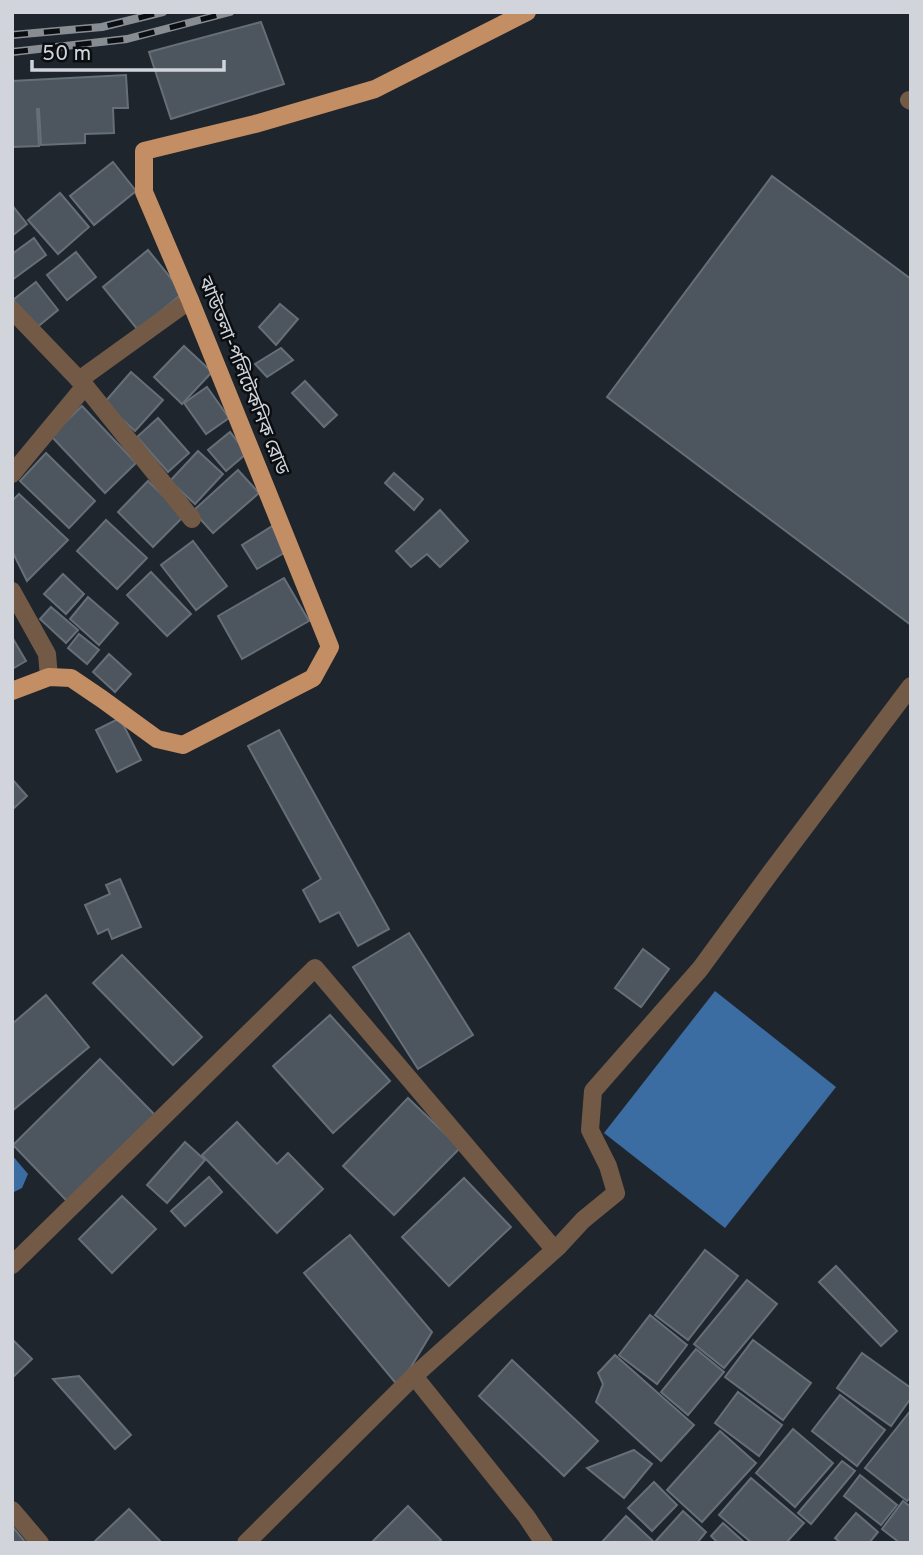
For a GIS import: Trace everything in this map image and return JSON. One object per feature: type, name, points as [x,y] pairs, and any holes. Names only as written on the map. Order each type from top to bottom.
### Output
[{"type":"main road","name":"ঝাউতলা-পলিটেকনিক রোড","points":[[49,677],[71,678],[157,739],[183,745],[313,678],[330,647],[144,192],[144,151],[256,124],[375,89],[527,12]]},
{"type":"main road","points":[[12,691],[49,677]]},
{"type":"street","points":[[12,474],[82,383],[190,300]]},
{"type":"street","points":[[12,310],[82,383],[192,519]]},
{"type":"street","points":[[12,591],[47,654],[49,677]]},
{"type":"street","points":[[246,1543],[414,1376],[559,1246],[583,1220],[616,1194],[608,1166],[590,1130],[593,1091],[700,969],[911,686]]},
{"type":"street","points":[[12,1265],[315,968],[554,1249]]},
{"type":"street","points":[[414,1376],[526,1516],[544,1543]]},
{"type":"street","points":[[12,1510],[40,1543]]},
{"type":"water","points":[[715,991],[836,1087],[725,1228],[604,1133]]},
{"type":"water","points":[[12,1155],[28,1174],[22,1188],[12,1193]]},
{"type":"building","points":[[261,22],[284,84],[171,119],[149,52]]},
{"type":"building","points":[[126,75],[128,108],[113,108],[114,133],[85,134],[85,143],[41,145],[37,109],[39,146],[12,147],[12,81]]},
{"type":"building","points":[[113,162],[136,191],[94,225],[70,196]]},
{"type":"building","points":[[772,176],[911,279],[911,625],[607,397]]},
{"type":"building","points":[[60,193],[89,227],[58,254],[28,220]]},
{"type":"building","points":[[12,205],[27,224],[12,236]]},
{"type":"building","points":[[34,238],[46,255],[12,280],[12,254]]},
{"type":"building","points":[[148,250],[183,293],[138,330],[103,287]]},
{"type":"building","points":[[76,252],[96,277],[67,300],[47,275]]},
{"type":"building","points":[[36,282],[58,310],[36,328],[13,300]]},
{"type":"building","points":[[280,304],[298,319],[276,345],[259,327]]},
{"type":"building","points":[[184,346],[212,372],[182,404],[154,377]]},
{"type":"building","points":[[281,348],[293,360],[267,377],[255,364]]},
{"type":"building","points":[[131,372],[163,400],[135,431],[104,403]]},
{"type":"building","points":[[305,381],[337,415],[324,427],[292,393]]},
{"type":"building","points":[[207,387],[229,418],[206,434],[184,403]]},
{"type":"building","points":[[82,406],[136,463],[105,493],[51,436]]},
{"type":"building","points":[[158,418],[189,453],[168,472],[137,437]]},
{"type":"building","points":[[230,432],[247,453],[226,471],[208,450]]},
{"type":"building","points":[[198,451],[223,474],[195,504],[170,481]]},
{"type":"building","points":[[46,453],[95,501],[69,528],[20,481]]},
{"type":"building","points":[[238,470],[259,493],[213,533],[193,511]]},
{"type":"building","points":[[394,473],[423,499],[414,510],[385,483]]},
{"type":"building","points":[[148,481],[184,516],[153,547],[118,512]]},
{"type":"building","points":[[19,494],[68,540],[27,581],[12,551],[12,501]]},
{"type":"building","points":[[440,510],[468,541],[440,567],[427,554],[411,567],[396,551]]},
{"type":"building","points":[[106,520],[147,558],[117,589],[77,551]]},
{"type":"building","points":[[274,525],[289,550],[257,569],[242,545]]},
{"type":"building","points":[[193,541],[227,586],[196,610],[161,565]]},
{"type":"building","points":[[151,572],[191,614],[167,636],[127,595]]},
{"type":"building","points":[[63,574],[84,594],[66,614],[44,594]]},
{"type":"building","points":[[284,578],[309,621],[242,659],[218,616]]},
{"type":"building","points":[[88,597],[118,623],[99,645],[70,619]]},
{"type":"building","points":[[51,607],[78,630],[66,643],[40,619]]},
{"type":"building","points":[[79,634],[99,650],[87,664],[68,648]]},
{"type":"building","points":[[12,637],[26,661],[12,669]]},
{"type":"building","points":[[109,654],[131,674],[115,692],[93,672]]},
{"type":"building","points":[[120,718],[141,760],[117,772],[96,730]]},
{"type":"building","points":[[279,730],[389,929],[358,946],[339,912],[320,922],[303,890],[321,879],[248,746]]},
{"type":"building","points":[[12,779],[27,796],[14,808],[12,806]]},
{"type":"building","points":[[120,879],[141,927],[112,939],[108,929],[98,934],[85,905],[110,894],[106,885]]},
{"type":"building","points":[[409,933],[473,1035],[418,1069],[353,967]]},
{"type":"building","points":[[643,949],[669,969],[641,1007],[615,988]]},
{"type":"building","points":[[122,955],[202,1037],[173,1065],[93,983]]},
{"type":"building","points":[[46,995],[89,1047],[12,1111],[12,1024]]},
{"type":"building","points":[[330,1015],[390,1081],[333,1133],[273,1066]]},
{"type":"building","points":[[100,1059],[155,1115],[67,1201],[13,1145]]},
{"type":"building","points":[[408,1098],[460,1148],[394,1215],[343,1166]]},
{"type":"building","points":[[237,1122],[277,1164],[288,1153],[323,1189],[277,1233],[202,1155]]},
{"type":"building","points":[[185,1142],[205,1160],[167,1203],[147,1185]]},
{"type":"building","points":[[209,1177],[222,1192],[185,1226],[171,1211]]},
{"type":"building","points":[[464,1178],[511,1227],[449,1286],[402,1237]]},
{"type":"building","points":[[122,1196],[156,1229],[112,1273],[79,1239]]},
{"type":"building","points":[[350,1235],[432,1332],[399,1387],[304,1273]]},
{"type":"building","points":[[705,1250],[738,1276],[688,1340],[655,1315]]},
{"type":"building","points":[[836,1266],[897,1331],[881,1346],[819,1282]]},
{"type":"building","points":[[747,1280],[777,1304],[724,1368],[694,1344]]},
{"type":"building","points":[[650,1315],[687,1345],[657,1384],[619,1355]]},
{"type":"building","points":[[12,1339],[32,1359],[13,1377],[12,1376]]},
{"type":"building","points":[[753,1340],[811,1383],[783,1420],[725,1377]]},
{"type":"building","points":[[696,1349],[724,1372],[688,1415],[661,1392]]},
{"type":"building","points":[[862,1353],[911,1388],[911,1398],[891,1426],[837,1388]]},
{"type":"building","points":[[615,1355],[694,1425],[661,1461],[596,1402],[603,1384],[598,1373]]},
{"type":"building","points":[[512,1360],[598,1441],[564,1476],[479,1396]]},
{"type":"building","points":[[79,1376],[131,1435],[115,1449],[53,1379]]},
{"type":"building","points":[[738,1392],[782,1425],[759,1456],[715,1423]]},
{"type":"building","points":[[840,1395],[885,1430],[857,1466],[812,1431]]},
{"type":"building","points":[[911,1410],[911,1497],[907,1501],[865,1468]]},
{"type":"building","points":[[793,1429],[833,1463],[795,1507],[756,1473]]},
{"type":"building","points":[[720,1431],[756,1463],[702,1522],[667,1490]]},
{"type":"building","points":[[634,1450],[652,1464],[624,1498],[587,1468]]},
{"type":"building","points":[[842,1461],[855,1471],[811,1524],[798,1513]]},
{"type":"building","points":[[860,1475],[897,1505],[881,1525],[844,1496]]},
{"type":"building","points":[[751,1478],[804,1523],[786,1543],[752,1543],[719,1515]]},
{"type":"building","points":[[654,1482],[677,1505],[652,1531],[628,1508]]},
{"type":"building","points":[[903,1501],[911,1507],[911,1543],[900,1543],[882,1529]]},
{"type":"building","points":[[408,1506],[441,1540],[438,1543],[371,1543]]},
{"type":"building","points":[[129,1509],[162,1543],[93,1543]]},
{"type":"building","points":[[683,1511],[706,1532],[697,1543],[654,1543]]},
{"type":"building","points":[[856,1513],[878,1532],[869,1543],[841,1543],[835,1538]]},
{"type":"building","points":[[626,1516],[654,1542],[601,1543]]},
{"type":"building","points":[[723,1523],[745,1543],[718,1543],[711,1536]]},
{"type":"building","points":[[12,1526],[26,1543],[12,1543]]},
{"type":"railway","points":[[12,35],[102,27],[163,12]]},
{"type":"railway","points":[[12,52],[127,39],[230,12]]}]
